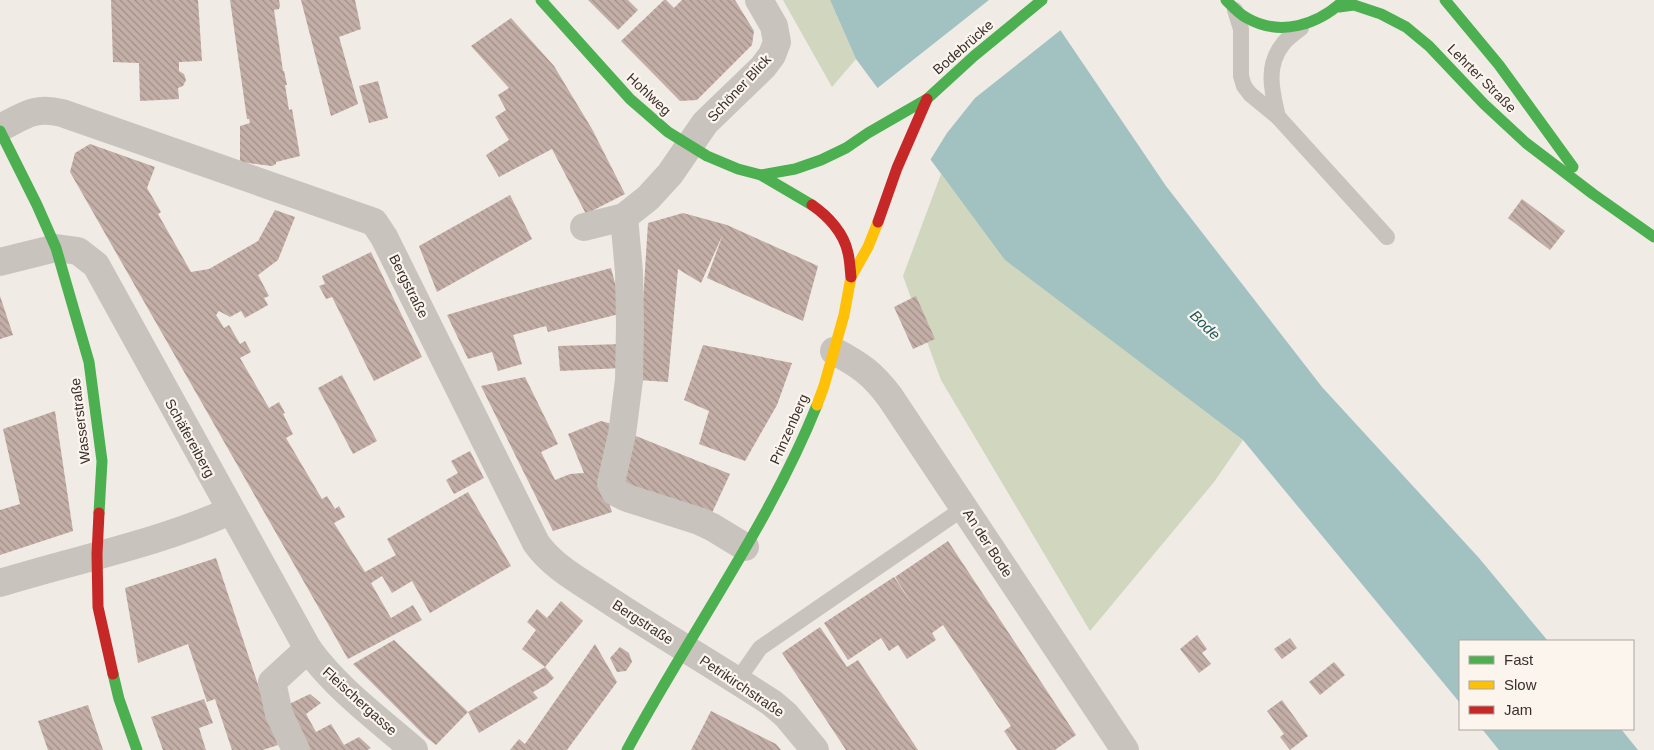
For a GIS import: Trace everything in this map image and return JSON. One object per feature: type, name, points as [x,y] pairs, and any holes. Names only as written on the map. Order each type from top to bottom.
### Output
[{"type":"main road","name":"Hohlweg","points":[[541,0],[630,99],[668,132],[707,156],[730,166],[761,175],[819,210],[832,222],[840,234],[848,251],[851,277]]},
{"type":"main road","name":"Bodebrücke","points":[[927,99],[974,56],[1042,0]]},
{"type":"main road","name":"Lehrter Straße","points":[[1445,0],[1499,65],[1593,194]]},
{"type":"main road","name":"Lehrter Straße","points":[[1341,3],[1382,14],[1406,28],[1429,46],[1484,104],[1526,142],[1593,194],[1654,237]]},
{"type":"main road","points":[[1230,4],[1245,17],[1258,23],[1285,28],[1304,26],[1322,18],[1341,3]]},
{"type":"main road","name":"Hohlweg","points":[[761,175],[795,169],[821,160],[846,148],[927,99]]},
{"type":"main road","name":"Prinzenberg","points":[[627,750],[649,709],[745,547],[784,477],[807,429],[824,386],[844,315],[851,277],[875,229],[897,168],[927,99]]},
{"type":"main road","name":"Wasserstraße","points":[[0,129],[56,248],[76,313],[90,372],[102,461],[97,554],[98,607],[119,699],[137,750]]},
{"type":"street","name":"Schöner Blick","points":[[624,217],[648,198],[670,174],[705,123],[772,55],[777,42],[774,26],[759,0]]},
{"type":"street","name":"Bergstraße","points":[[0,129],[33,112],[47,109],[62,112],[374,222],[392,254],[536,543],[544,554],[557,566],[685,648]]},
{"type":"street","points":[[584,226],[624,217],[629,272],[629,380],[622,434],[611,483],[615,492],[627,498],[699,521],[745,547]]},
{"type":"street","points":[[0,262],[56,248]]},
{"type":"street","name":"Schäfereiberg","points":[[56,248],[78,251],[96,265],[308,649]]},
{"type":"street","name":"An der Bode","points":[[834,351],[861,366],[877,379],[1125,750]]},
{"type":"street","points":[[0,583],[97,554],[128,548],[210,520],[230,510]]},
{"type":"street","name":"Petrikirchstraße","points":[[685,648],[772,703],[786,715],[815,750]]},
{"type":"street","points":[[296,750],[279,714],[272,682],[308,649]]},
{"type":"street","name":"Fleischergasse","points":[[308,649],[323,669],[337,683],[414,750]]},
{"type":"lane","points":[[1230,4],[1241,29],[1241,76],[1244,86],[1250,94],[1278,117],[1387,237]]},
{"type":"lane","points":[[1278,117],[1270,83],[1272,67],[1283,44],[1304,26]]},
{"type":"lane","points":[[738,681],[760,648],[964,508]]},
{"type":"green space","points":[[783,0],[830,0],[856,59],[832,87]]},
{"type":"green space","points":[[941,174],[1006,260],[1243,440],[1214,482],[1090,631],[941,380],[903,276]]},
{"type":"water","name":"Bode","points":[[830,0],[1040,0],[1166,186],[1322,387],[1479,558],[1547,640],[1459,640],[1459,702],[1243,440],[1005,260],[856,59]]},
{"type":"water","points":[[1483,730],[1622,730],[1638,750],[1499,750]]},
{"type":"pier","points":[[989,0],[1043,0],[1062,29],[975,98],[947,133],[929,162],[875,90]]},
{"type":"building","points":[[111,0],[198,0],[202,61],[179,62],[179,71],[184,74],[186,80],[183,86],[178,88],[179,99],[140,101],[139,63],[113,62]]},
{"type":"building","points":[[230,0],[279,0],[279,9],[274,10],[283,71],[287,85],[285,85],[289,110],[292,109],[300,156],[276,162],[272,166],[240,162],[240,126],[250,123],[249,119],[247,119]]},
{"type":"building","points":[[301,0],[355,0],[361,29],[339,37],[358,104],[331,116]]},
{"type":"building","points":[[588,0],[628,0],[638,10],[618,30]]},
{"type":"building","points":[[664,0],[674,8],[682,0],[735,0],[754,31],[752,45],[697,100],[680,101],[621,41]]},
{"type":"building","points":[[511,18],[554,66],[592,129],[625,194],[586,214],[552,149],[499,177],[486,155],[509,140],[495,117],[506,110],[498,95],[509,88],[471,46]]},
{"type":"building","points":[[378,81],[388,118],[369,123],[359,86]]},
{"type":"building","points":[[90,144],[155,167],[147,188],[161,212],[158,214],[191,272],[209,269],[258,241],[275,210],[295,217],[278,260],[258,275],[269,296],[264,298],[268,305],[245,318],[241,311],[230,317],[219,311],[216,315],[224,328],[229,325],[240,344],[245,341],[251,352],[240,358],[269,408],[279,402],[293,434],[286,438],[322,499],[327,496],[335,509],[339,506],[345,517],[334,523],[365,572],[396,555],[387,539],[468,492],[511,566],[430,613],[412,581],[392,593],[382,576],[371,583],[391,618],[413,605],[422,620],[348,659],[70,172],[75,153]]},
{"type":"building","points":[[510,195],[532,239],[437,292],[419,246]]},
{"type":"building","points":[[1522,199],[1565,231],[1550,250],[1508,218]]},
{"type":"building","points":[[683,213],[727,225],[818,266],[803,321],[707,278],[723,234],[701,283],[678,269],[668,382],[638,380],[648,223]]},
{"type":"building","points":[[371,252],[422,357],[374,381],[332,297],[326,299],[319,286],[325,284],[322,276]]},
{"type":"building","points":[[611,268],[623,313],[548,332],[546,326],[513,335],[522,364],[498,371],[492,352],[468,359],[447,315],[537,288]]},
{"type":"building","points":[[0,296],[13,335],[0,339]]},
{"type":"building","points":[[916,296],[935,339],[913,349],[894,307]]},
{"type":"building","points":[[622,344],[622,368],[560,371],[558,346]]},
{"type":"building","points":[[703,345],[792,363],[777,405],[745,461],[699,444],[709,411],[684,400]]},
{"type":"building","points":[[342,375],[377,441],[353,454],[318,388]]},
{"type":"building","points":[[525,377],[558,444],[541,452],[555,480],[570,474],[584,473],[568,434],[601,421],[612,424],[601,479],[612,512],[553,531],[481,386]]},
{"type":"building","points":[[55,411],[73,531],[0,555],[0,510],[20,504],[3,429]]},
{"type":"building","points":[[631,434],[730,474],[711,515],[617,480]]},
{"type":"building","points":[[470,451],[484,478],[454,494],[446,480],[458,473],[451,461]]},
{"type":"building","points":[[948,541],[1076,735],[1055,750],[1017,750],[1004,731],[1011,726],[943,625],[932,633],[936,640],[907,659],[898,645],[889,651],[881,638],[848,660],[824,623],[894,577],[914,607],[895,577]]},
{"type":"building","points":[[216,558],[278,745],[263,750],[232,750],[215,699],[207,702],[188,644],[138,663],[125,588]]},
{"type":"building","points":[[561,601],[583,621],[545,667],[522,649],[536,630],[527,622],[537,609],[547,618]]},
{"type":"building","points":[[820,627],[847,667],[858,660],[918,750],[846,750],[782,653]]},
{"type":"building","points":[[1197,635],[1207,649],[1202,653],[1211,664],[1199,673],[1180,649]]},
{"type":"building","points":[[1290,638],[1297,648],[1282,659],[1274,649]]},
{"type":"building","points":[[394,640],[468,712],[436,745],[353,664]]},
{"type":"building","points":[[595,644],[617,682],[567,750],[510,750],[519,739],[525,744]]},
{"type":"building","points":[[620,647],[629,653],[632,662],[626,671],[617,672],[610,658]]},
{"type":"building","points":[[1334,662],[1345,675],[1320,695],[1309,682]]},
{"type":"building","points":[[545,667],[554,678],[533,692],[538,698],[479,733],[468,712]]},
{"type":"building","points":[[310,694],[321,703],[306,714],[316,732],[331,724],[344,745],[359,737],[371,748],[367,750],[305,750],[287,705]]},
{"type":"building","points":[[204,699],[213,723],[199,728],[206,750],[163,750],[151,717]]},
{"type":"building","points":[[1282,700],[1308,736],[1290,750],[1280,737],[1284,734],[1267,711]]},
{"type":"building","points":[[88,705],[103,750],[48,750],[38,721]]},
{"type":"building","points":[[711,711],[776,744],[781,750],[691,750]]},
{"type":"traffic: fast","points":[[541,0],[630,99],[668,132],[707,156],[738,169],[761,175],[812,205]]},
{"type":"traffic: fast","points":[[761,175],[795,169],[821,160],[846,148],[927,99],[974,56],[1042,0]]},
{"type":"traffic: fast","points":[[1226,0],[1247,18],[1272,27],[1298,26],[1311,22],[1334,9],[1344,0]]},
{"type":"traffic: fast","points":[[1445,0],[1499,65],[1573,167]]},
{"type":"traffic: fast","points":[[1339,7],[1354,5],[1381,14],[1406,27],[1429,46],[1484,104],[1526,143],[1654,237]]},
{"type":"traffic: fast","points":[[0,131],[56,248],[89,362],[102,461],[99,513]]},
{"type":"traffic: fast","points":[[627,750],[776,494],[798,450],[817,405]]},
{"type":"traffic: fast","points":[[113,674],[119,699],[137,750]]},
{"type":"traffic: slow","points":[[817,405],[844,315],[851,277],[868,247],[878,222]]},
{"type":"traffic: jam","points":[[878,222],[897,168],[927,99]]},
{"type":"traffic: jam","points":[[812,205],[824,214],[843,239],[849,256],[851,277]]},
{"type":"traffic: jam","points":[[99,513],[97,554],[98,607],[113,674]]}]
